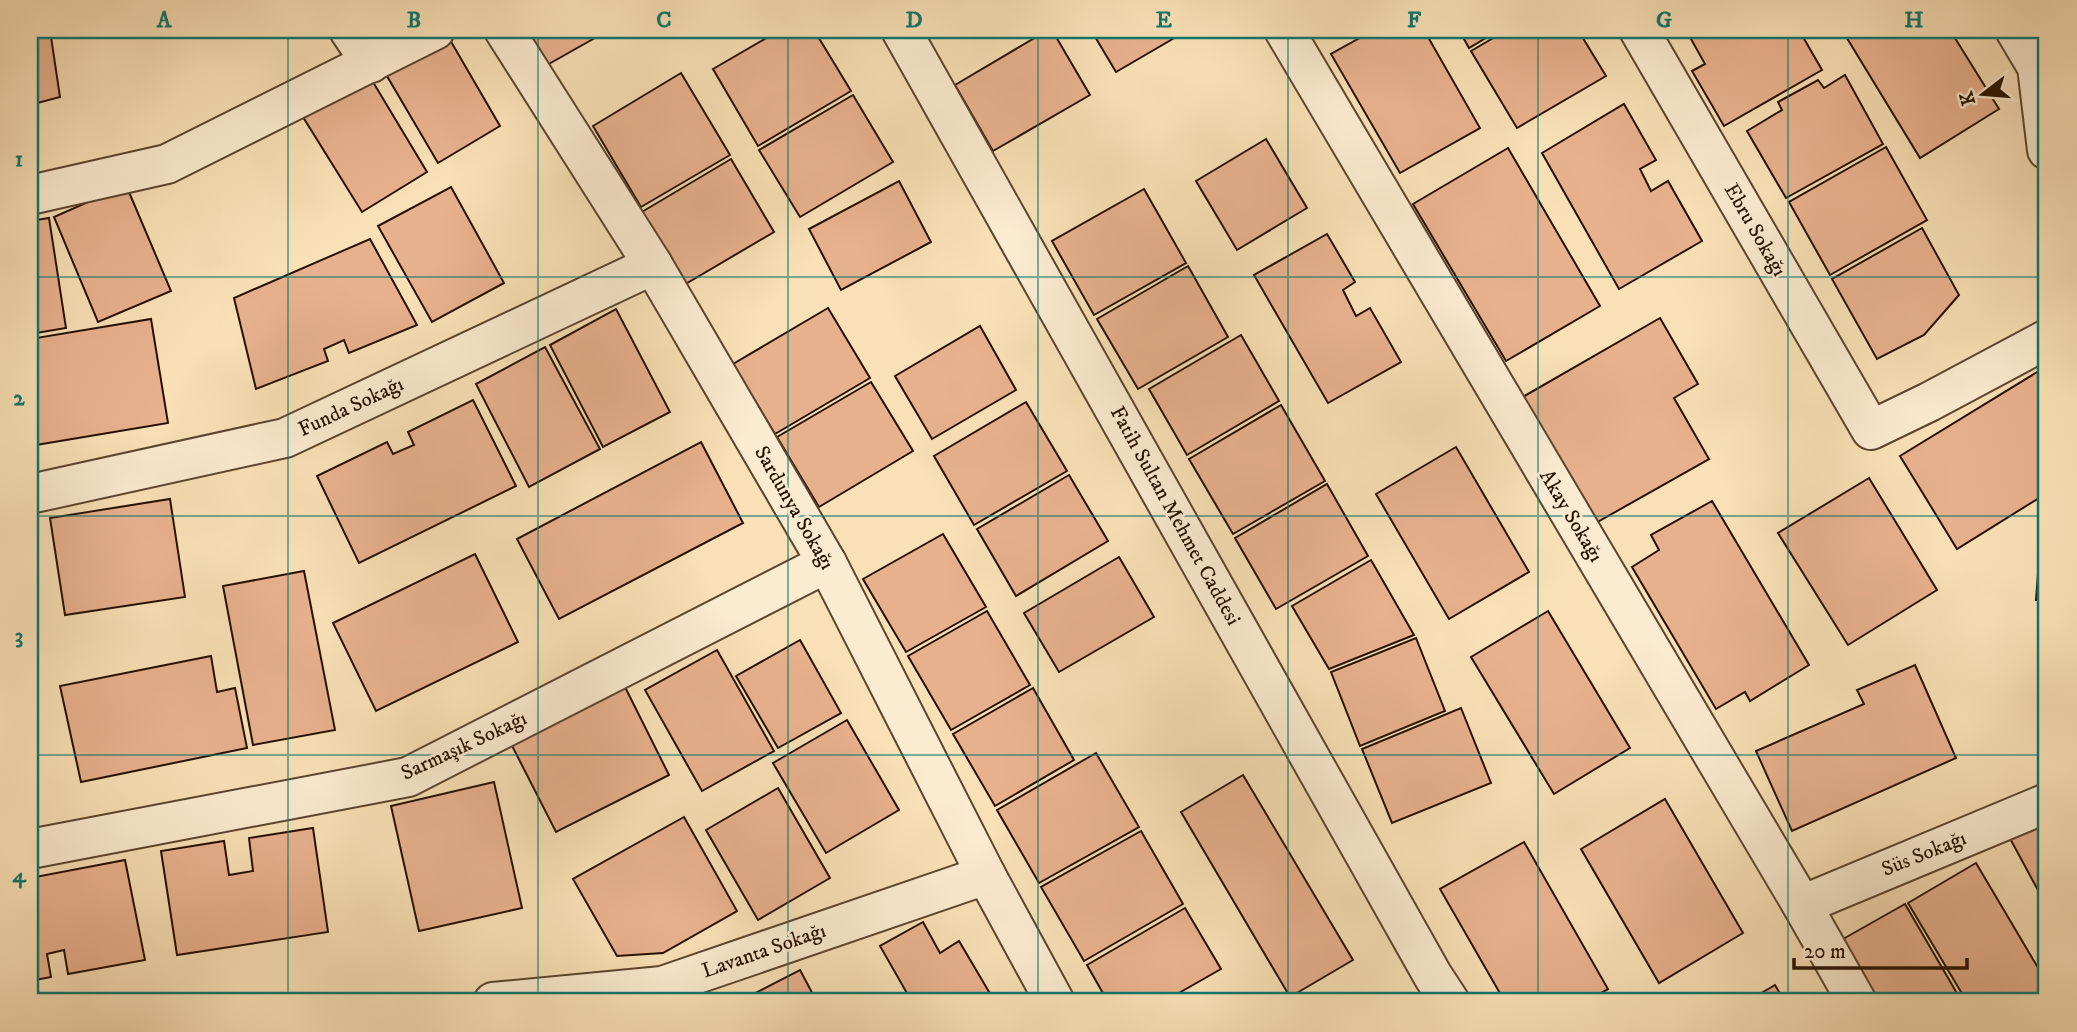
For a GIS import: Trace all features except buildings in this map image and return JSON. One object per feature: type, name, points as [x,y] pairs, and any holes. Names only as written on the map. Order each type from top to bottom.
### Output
[{"type":"street","points":[[349,30],[371,63]]},
{"type":"street","points":[[30,195],[167,164],[435,30]]},
{"type":"street","name":"Sardunya Sokağı","points":[[504,30],[653,265],[827,563],[986,875],[1055,1002]]},
{"type":"street","name":"Fatih Sultan Mehmet Caddesi","points":[[901,30],[1412,940],[1450,1002]]},
{"type":"street","name":"Akay Sokağı","points":[[1284,30],[1857,1002]]},
{"type":"street","name":"Ebru Sokağı","points":[[1639,30],[1871,430],[2047,339]]},
{"type":"street","points":[[2015,30],[2037,67],[2047,150]]},
{"type":"street","name":"Funda Sokağı","points":[[30,494],[285,438],[653,265]]},
{"type":"street","name":"Sarmaşık Sokağı","points":[[30,849],[408,777],[827,563]]},
{"type":"street","name":"Süs Sokağı","points":[[1802,905],[2047,803]]},
{"type":"street","name":"Lavanta Sokağı","points":[[493,1002],[662,986],[986,875]]}]
